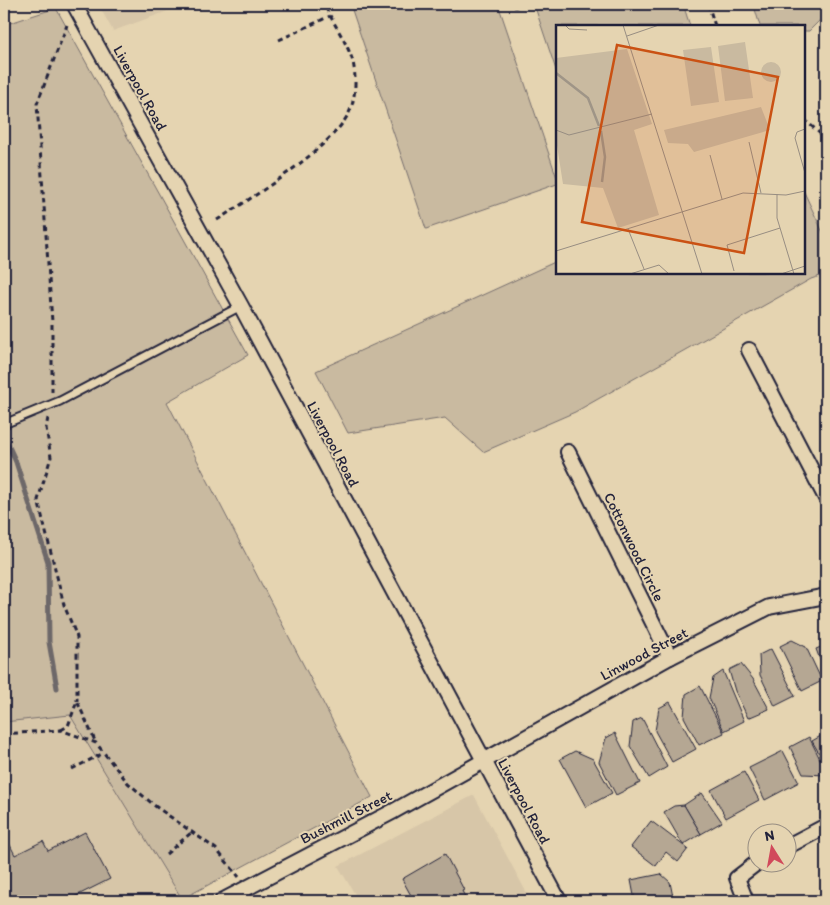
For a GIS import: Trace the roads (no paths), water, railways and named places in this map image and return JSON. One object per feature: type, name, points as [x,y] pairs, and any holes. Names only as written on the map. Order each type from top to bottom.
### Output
[{"type":"street","name":"Liverpool Road","points":[[74,4],[241,306],[559,901]]},
{"type":"street","points":[[749,350],[826,498]]},
{"type":"street","name":"Cottonwood Circle","points":[[568,452],[670,657]]},
{"type":"street","name":"Linwood Street","points":[[484,760],[670,657],[769,607],[826,596]]},
{"type":"street","name":"Bushmill Street","points":[[230,900],[484,760]]},
{"type":"street","points":[[798,841],[826,826]]},
{"type":"street","points":[[746,901],[737,878],[748,870]]},
{"type":"lane","points":[[4,424],[52,404],[241,306]]},
{"type":"waterway","points":[[4,436],[16,462],[48,562],[49,642],[57,688]]}]
